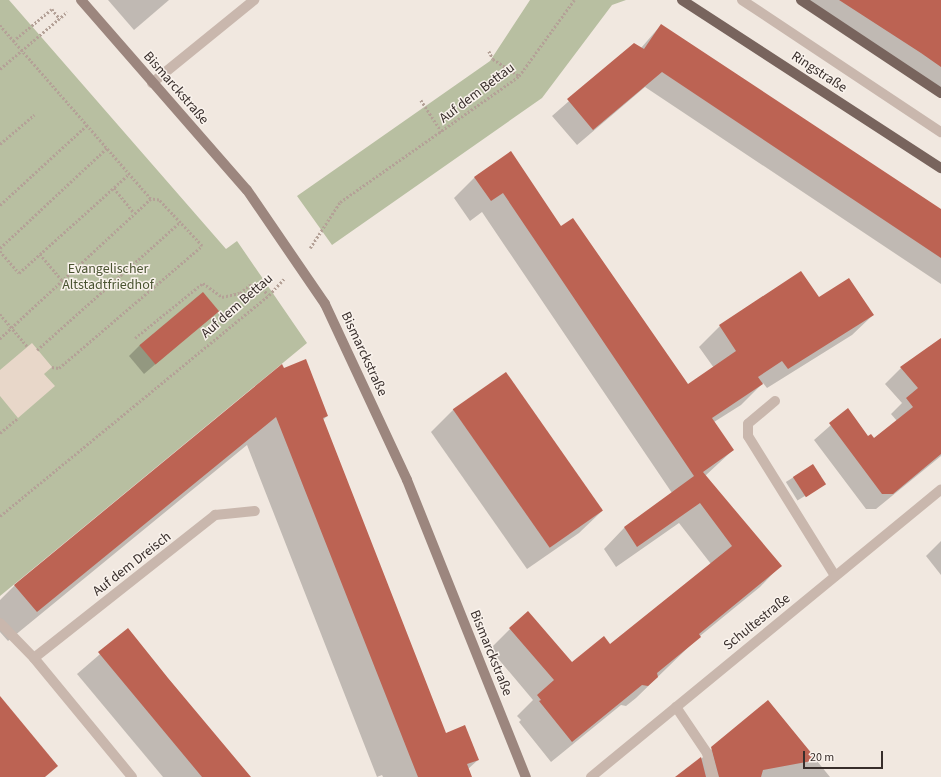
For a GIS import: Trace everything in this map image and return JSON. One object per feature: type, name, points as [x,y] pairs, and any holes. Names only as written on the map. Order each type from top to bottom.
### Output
[{"type":"main road","name":"Ringstraße","points":[[682,0],[941,168]]},
{"type":"main road","points":[[801,0],[941,92]]},
{"type":"street","name":"Bismarckstraße","points":[[82,0],[152,83],[247,190],[299,261],[340,332],[407,480],[526,777]]},
{"type":"street","points":[[152,83],[254,0]]},
{"type":"street","points":[[742,0],[941,132]]},
{"type":"street","points":[[775,401],[748,424],[748,436],[835,576]]},
{"type":"street","name":"Schultestraße","points":[[591,777],[941,490]]},
{"type":"street","name":"Auf dem Dreisch","points":[[34,658],[216,515],[255,511]]},
{"type":"street","points":[[0,623],[34,658],[132,777]]},
{"type":"street","points":[[676,707],[707,753],[713,777]]},
{"type":"path","points":[[0,68],[82,0]]},
{"type":"path","name":"Auf dem Bettau","points":[[0,516],[269,294],[315,241],[340,202],[442,132],[519,76],[574,0]]},
{"type":"path","points":[[13,41],[52,9],[60,18]]},
{"type":"path","points":[[0,25],[151,199],[159,200],[202,246],[58,368],[52,367]]},
{"type":"path","points":[[489,52],[493,58],[519,76]]},
{"type":"path","points":[[421,100],[442,132]]},
{"type":"path","points":[[0,144],[34,115]]},
{"type":"path","points":[[0,205],[87,125]]},
{"type":"path","points":[[0,248],[107,148]]},
{"type":"path","points":[[0,251],[19,272],[129,174]]},
{"type":"path","points":[[114,188],[134,214]]},
{"type":"path","points":[[0,339],[151,199]]},
{"type":"path","points":[[38,350],[180,222]]},
{"type":"path","points":[[40,254],[63,281]]},
{"type":"path","points":[[135,338],[203,283],[222,297],[240,293],[250,285],[259,286],[269,294]]},
{"type":"path","points":[[0,314],[28,346]]},
{"type":"path","points":[[0,433],[18,418]]},
{"type":"green space","name":"Evangelischer Altstadtfriedhof","points":[[0,0],[9,0],[226,249],[237,241],[307,343],[0,596]]},
{"type":"green space","points":[[530,0],[626,0],[612,5],[542,98],[332,245],[297,196],[490,61]]},
{"type":"shaded area","points":[[32,343],[52,367],[44,374],[55,386],[18,418],[0,396],[0,370]]},
{"type":"building","points":[[839,0],[941,0],[941,67],[921,53]]},
{"type":"building","points":[[661,24],[941,209],[941,258],[662,72],[593,130],[567,99],[634,43],[644,49]]},
{"type":"building","points":[[511,151],[561,226],[573,218],[688,384],[736,351],[719,325],[801,271],[819,297],[849,278],[874,315],[788,369],[782,361],[758,377],[763,384],[712,418],[734,450],[703,472],[782,566],[699,634],[701,637],[657,673],[658,677],[648,686],[642,685],[572,742],[539,701],[541,700],[537,695],[554,680],[509,628],[528,611],[572,662],[604,636],[610,644],[732,546],[700,503],[637,547],[624,527],[694,476],[503,193],[491,201],[474,177]]},
{"type":"building","points":[[203,292],[219,311],[155,365],[139,345]]},
{"type":"building","points":[[941,338],[941,454],[893,494],[882,494],[829,423],[848,408],[868,436],[871,434],[874,438],[913,407],[906,398],[918,388],[900,367]]},
{"type":"building","points":[[306,359],[328,416],[323,418],[446,733],[465,725],[479,760],[467,764],[472,777],[418,777],[276,417],[37,612],[14,585],[282,364],[284,368]]},
{"type":"building","points":[[506,372],[603,510],[550,548],[453,409]]},
{"type":"building","points":[[813,464],[826,484],[806,497],[793,477]]},
{"type":"building","points":[[128,628],[251,777],[202,777],[98,652]]},
{"type":"building","points":[[0,696],[58,766],[45,777],[0,777]]},
{"type":"building","points":[[768,700],[817,760],[763,770],[761,777],[719,777],[711,747]]},
{"type":"building","points":[[701,757],[706,777],[675,777]]}]
